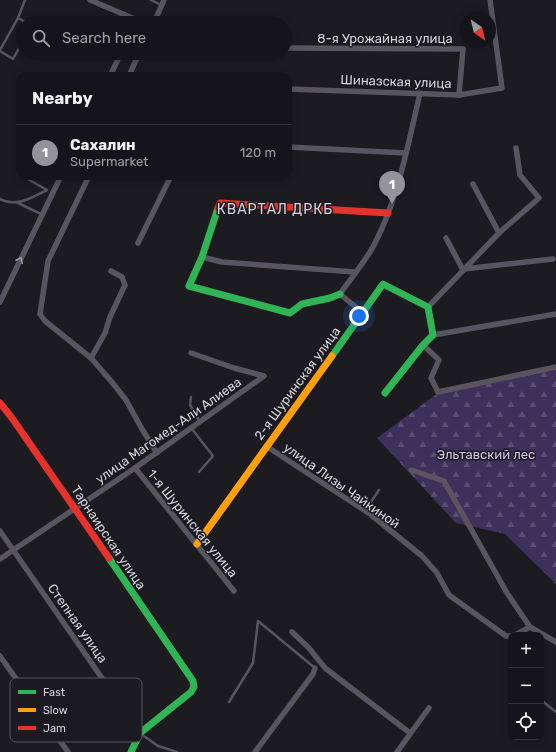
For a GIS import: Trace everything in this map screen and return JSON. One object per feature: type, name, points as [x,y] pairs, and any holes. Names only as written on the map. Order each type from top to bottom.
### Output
[{"type":"street","points":[[90,0],[128,16]]},
{"type":"street","name":"Шиназская улица","points":[[292,89],[459,95],[502,88],[490,0]]},
{"type":"street","points":[[157,16],[163,3]]},
{"type":"street","name":"8-я Урожайная улица","points":[[292,48],[462,49],[459,95]]},
{"type":"street","points":[[112,72],[118,60]]},
{"type":"street","points":[[131,72],[136,60]]},
{"type":"street","points":[[388,213],[220,203],[202,257],[189,286],[290,313],[302,304],[330,298],[340,294],[374,244],[388,213],[406,153],[420,93]]},
{"type":"street","points":[[292,147],[406,153]]},
{"type":"street","points":[[434,335],[428,307],[499,233],[539,198],[520,176],[516,148]]},
{"type":"street","points":[[0,302],[2,294],[43,215],[59,180]]},
{"type":"street","name":"1-я Шуринская улица","points":[[87,180],[48,261],[40,314],[45,321],[91,358],[126,400],[157,453]]},
{"type":"street","points":[[138,243],[169,180]]},
{"type":"street","points":[[473,184],[499,233]]},
{"type":"street","points":[[446,238],[464,269]]},
{"type":"street","points":[[202,257],[222,262],[355,272]]},
{"type":"street","points":[[464,269],[553,259]]},
{"type":"street","points":[[91,358],[105,333],[110,317],[125,285],[122,277],[111,271]]},
{"type":"street","name":"2-я Шуринская улица","points":[[197,544],[383,284],[428,307]]},
{"type":"street","points":[[340,294],[363,313]]},
{"type":"street","points":[[385,393],[423,345],[434,335],[556,314]]},
{"type":"street","points":[[423,345],[439,360],[430,378],[438,392],[556,368]]},
{"type":"street","name":"улица Магомед-Али Алиева","points":[[0,559],[192,429],[264,376],[234,368],[191,353]]},
{"type":"street","name":"Тарнаирская улица","points":[[0,403],[75,508],[193,681],[194,687],[191,692],[142,732]]},
{"type":"street","name":"улица Лизы Чайкиной","points":[[266,446],[365,512],[422,556],[437,573],[449,594],[508,636]]},
{"type":"street","name":"1-я Шуринская улица","points":[[135,468],[234,591]]},
{"type":"street","points":[[411,470],[444,481],[507,593],[530,627],[556,642]]},
{"type":"street","name":"Степная улица","points":[[0,531],[102,678]]},
{"type":"street","points":[[521,632],[530,627]]},
{"type":"street","points":[[292,632],[309,648],[325,668],[410,733]]},
{"type":"street","points":[[0,656],[16,678]]},
{"type":"street","points":[[255,752],[313,674],[315,668]]},
{"type":"street","points":[[397,752],[429,708]]},
{"type":"street","points":[[61,742],[68,752]]},
{"type":"street","points":[[131,752],[136,742]]},
{"type":"lane","points":[[19,16],[25,0]]},
{"type":"lane","points":[[151,0],[163,3]]},
{"type":"lane","points":[[16,22],[0,51],[14,59],[16,55]]},
{"type":"lane","points":[[18,203],[47,190],[30,180]]},
{"type":"lane","points":[[0,200],[18,203],[43,215]]},
{"type":"lane","points":[[191,397],[190,405],[200,423]]},
{"type":"lane","points":[[192,429],[213,456],[199,472]]},
{"type":"lane","points":[[365,512],[379,490]]},
{"type":"lane","points":[[228,702],[253,663],[258,621],[315,668]]},
{"type":"lane","points":[[544,702],[556,712]]},
{"type":"lane","name":"Степная улица","points":[[142,735],[158,746],[177,752]]},
{"type":"green space","name":"Эльтавский лес","points":[[556,368],[556,584],[505,534],[456,523],[377,438],[438,393]]},
{"type":"traffic: fast","points":[[218,208],[202,257],[189,286],[290,313],[302,304],[330,298],[340,294]]},
{"type":"traffic: fast","points":[[332,356],[383,284],[428,307],[433,335],[423,345],[385,393]]},
{"type":"traffic: fast","points":[[109,558],[193,681],[194,687],[191,692],[142,731]]},
{"type":"traffic: fast","points":[[131,752],[136,742]]},
{"type":"traffic: slow","points":[[197,544],[332,356]]},
{"type":"traffic: jam","points":[[218,208],[220,203],[388,213]]},
{"type":"traffic: jam","points":[[0,403],[109,558]]},
{"type":"place","name":"Сахалин","points":[[392,204]]},
{"type":"district","name":"КВАРТАЛ ДРКБ","points":[[275,209]]}]
